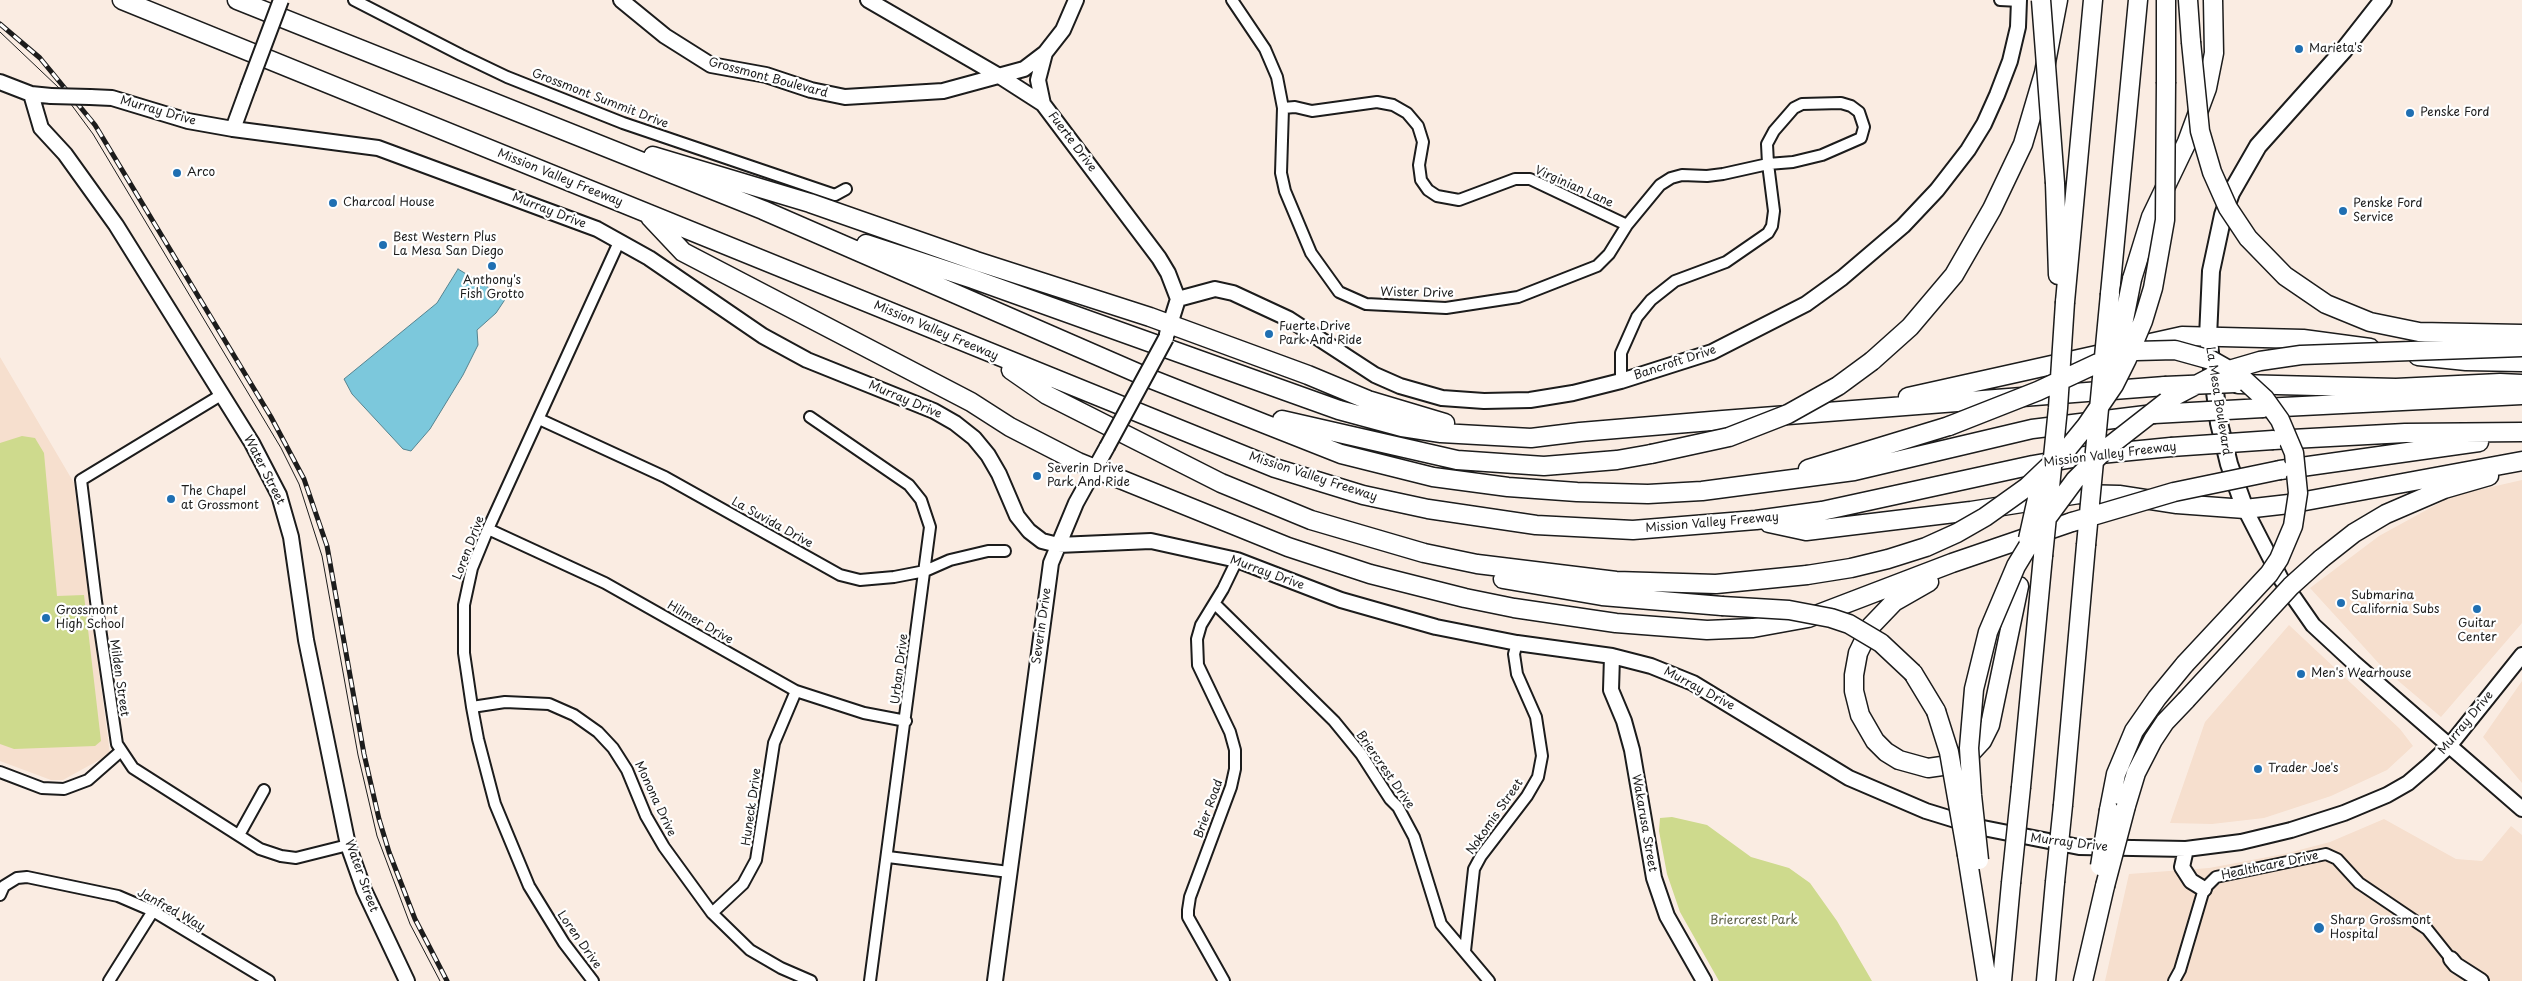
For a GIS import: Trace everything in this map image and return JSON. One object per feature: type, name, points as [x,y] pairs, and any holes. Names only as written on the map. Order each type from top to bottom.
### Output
[{"type":"highway","name":"Mission Valley Freeway","points":[[122,0],[1275,468],[1363,495],[1428,509],[1536,525],[1633,530],[1756,520],[1822,511],[2033,465],[2090,455],[2171,446],[2405,433],[2522,433]]},
{"type":"highway","points":[[237,0],[763,210],[1151,379],[1341,454],[1433,477],[1508,487],[1648,494],[1702,492],[1854,471],[2032,429],[2154,414],[2522,395]]},
{"type":"highway","points":[[2041,0],[2055,183],[2058,280],[2065,302]]},
{"type":"highway","points":[[1211,402],[1356,439],[1457,460],[1544,466],[1617,460],[1651,454],[1729,437],[1788,414],[1838,386],[1872,361],[1910,326],[1954,275],[1992,209],[2023,144],[2044,73],[2058,0]]},
{"type":"highway","points":[[2002,981],[2058,408],[2065,302],[2093,0]]},
{"type":"highway","points":[[2046,981],[2138,0]]},
{"type":"highway","points":[[1424,553],[1477,564],[1616,581],[1716,584],[1807,575],[1851,568],[1888,559],[1957,533],[1985,517],[2027,487],[2068,448],[2086,426],[2114,385],[2143,322],[2153,288],[2166,220],[2166,0]]},
{"type":"highway","points":[[2188,0],[2200,131],[2212,172],[2228,208],[2248,238],[2285,276],[2326,304],[2370,322],[2419,332],[2522,334]]},
{"type":"highway","points":[[2097,428],[2114,368],[2132,279],[2151,217],[2187,142],[2206,88],[2214,53],[2213,0]]},
{"type":"highway","points":[[548,124],[810,203],[1168,331],[1308,375],[1368,400],[1425,418],[1504,432],[1580,432]]},
{"type":"highway","points":[[763,210],[973,279],[1067,314],[1365,418],[1402,427],[1476,436],[1531,438],[1580,432],[1808,413],[2164,386],[2235,384],[2396,388],[2500,383],[2522,384]]},
{"type":"highway","points":[[646,213],[683,252],[1094,469],[1288,547],[1416,587],[1514,608],[1584,619],[1707,630],[1752,628],[1808,618],[2072,522],[2174,492],[2280,470],[2522,433]]},
{"type":"highway","points":[[1808,413],[1945,390],[2182,336],[2303,339],[2422,357],[2466,361],[2522,362]]},
{"type":"highway","points":[[1987,981],[1973,858],[1970,748],[1974,689],[1988,632],[2012,574],[2036,533],[2075,480],[2107,448],[2171,398],[2219,373],[2260,361],[2301,355],[2522,347]]},
{"type":"highway","points":[[1757,485],[1949,426],[2038,391],[2098,363],[2136,351],[2175,350],[2211,360],[2241,377],[2265,398],[2280,420],[2294,453],[2298,493],[2293,526],[2279,560],[2269,574],[2185,664],[2156,698],[2134,731],[2116,774],[2117,808],[2083,981]]},
{"type":"highway","points":[[986,352],[1047,395],[1221,482],[1311,520],[1424,553],[1496,578],[1602,596],[1789,610],[1831,618],[1849,624],[1881,643],[1913,674],[1936,711],[1949,752],[1973,858]]},
{"type":"highway","points":[[1985,553],[1894,602],[1883,612],[1864,639],[1855,662],[1854,675],[1857,705],[1866,728],[1886,752],[1912,765],[1928,768],[1942,766],[1970,754],[1982,741],[1990,725],[2037,496],[2058,408]]},
{"type":"highway","points":[[1756,520],[1806,531],[1970,512],[2079,494],[2120,495],[2177,504],[2245,509],[2288,504],[2522,461]]},
{"type":"highway","points":[[2117,808],[2148,749],[2165,722],[2291,586],[2321,559],[2372,522],[2420,498],[2485,477],[2522,468]]},
{"type":"main road","points":[[233,129],[281,0]]},
{"type":"main road","name":"Grossmont Boulevard","points":[[621,0],[665,36],[711,64],[766,75],[825,94],[845,97],[943,91],[1001,77],[1024,69],[1045,53],[1063,30],[1075,1]]},
{"type":"main road","name":"Fuerte Drive","points":[[868,0],[1001,77],[1043,104],[1159,258],[1168,273],[1178,299]]},
{"type":"main road","name":"La Mesa Boulevard","points":[[2383,0],[2343,51],[2276,124],[2242,171],[2231,193],[2216,242],[2211,271],[2208,337],[2219,423],[2229,464],[2245,509],[2281,579],[2313,625],[2522,809]]},
{"type":"main road","name":"Bancroft Drive","points":[[1178,299],[1215,289],[1233,293],[1290,319],[1375,375],[1400,386],[1442,398],[1484,401],[1530,400],[1621,381],[1712,352],[1806,304],[1842,278],[1903,226],[1954,169],[1984,124],[2010,61],[2018,27],[2019,1]]},
{"type":"main road","points":[[1043,104],[1038,80],[1045,53]]},
{"type":"main road","name":"Murray Drive","points":[[0,82],[31,94],[112,98],[188,121],[233,129],[378,148],[597,229],[649,258],[763,336],[807,360],[934,411],[955,423],[974,438],[988,455],[999,474],[1017,516],[1029,531],[1042,541],[1058,546],[1151,541],[1237,560],[1342,600],[1436,627],[1517,643],[1612,656],[1669,672],[1714,695],[1849,778],[1926,811],[1978,827],[2079,847],[2186,849],[2250,840],[2344,814],[2387,795],[2408,783],[2450,745],[2522,655]]},
{"type":"main road","name":"Water Street","points":[[31,94],[41,128],[64,154],[116,225],[252,443],[280,496],[291,537],[306,640],[348,845],[364,890],[407,981]]},
{"type":"main road","name":"Severin Drive","points":[[995,981],[1051,563],[1094,469],[1168,331],[1178,299]]},
{"type":"main road","name":"Wakarusa Street","points":[[1612,656],[1611,690],[1624,721],[1632,750],[1654,878],[1667,916],[1704,981]]},
{"type":"main road","points":[[2186,849],[2182,867],[2191,881],[2204,889]]},
{"type":"main road","name":"Healthcare Drive","points":[[2451,958],[2456,965],[2481,981]]},
{"type":"street","name":"Grossmont Summit Drive","points":[[354,0],[492,70],[623,123],[835,195],[846,189]]},
{"type":"street","name":"Wister Drive","points":[[1232,0],[1265,49],[1276,77],[1283,108],[1281,173],[1285,191],[1311,253],[1332,286],[1338,292],[1357,302],[1385,306],[1446,308],[1518,297],[1597,266],[1609,254],[1627,225],[1660,185],[1671,178],[1682,175],[1707,176],[1768,164],[1793,162],[1822,155],[1861,138],[1864,127],[1862,116],[1851,106],[1841,103],[1802,104],[1794,108],[1774,131],[1767,144],[1768,164]]},
{"type":"street","points":[[2000,0],[2019,1]]},
{"type":"street","name":"Virginian Lane","points":[[1283,108],[1295,107],[1312,111],[1335,110],[1377,102],[1393,105],[1408,113],[1418,126],[1423,142],[1420,165],[1421,180],[1428,190],[1437,196],[1459,200],[1515,179],[1530,179],[1627,225]]},
{"type":"street","points":[[1621,381],[1621,353],[1636,317],[1650,300],[1675,281],[1726,262],[1768,233],[1772,226],[1774,211],[1768,164]]},
{"type":"street","name":"Loren Drive","points":[[593,981],[556,931],[529,886],[495,804],[478,739],[472,707],[464,653],[464,605],[472,568],[488,529],[619,242]]},
{"type":"street","name":"Milden Street","points":[[221,395],[81,480],[117,744],[133,768],[260,848],[288,857],[308,856],[348,845]]},
{"type":"street","name":"Urban Drive","points":[[810,417],[901,478],[916,492],[925,508],[930,526],[906,721],[870,981]]},
{"type":"street","name":"La Suvida Drive","points":[[539,419],[665,477],[840,575],[860,580],[894,577],[925,571],[960,558],[988,551],[1005,551]]},
{"type":"street","name":"Hilmer Drive","points":[[488,529],[605,583],[796,691],[864,713],[906,721]]},
{"type":"street","name":"Brier Road","points":[[1224,981],[1188,917],[1188,910],[1190,897],[1231,787],[1235,769],[1234,750],[1230,732],[1197,659],[1199,632],[1237,560]]},
{"type":"street","name":"Briercrest Drive","points":[[1215,604],[1334,721],[1361,754],[1390,799],[1398,807],[1414,837],[1441,924],[1489,981]]},
{"type":"street","name":"Nokomis Street","points":[[1465,952],[1474,870],[1481,856],[1528,796],[1538,776],[1542,756],[1536,717],[1517,674],[1514,654],[1517,643]]},
{"type":"street","name":"Huneck Drive","points":[[712,913],[743,884],[756,860],[774,743],[796,691]]},
{"type":"street","name":"Monona Drive","points":[[472,707],[505,702],[549,704],[574,715],[598,732],[613,748],[628,770],[646,816],[664,847],[712,913],[736,938],[758,954],[781,968],[811,981]]},
{"type":"street","points":[[0,772],[42,788],[64,789],[88,780],[121,751]]},
{"type":"street","points":[[239,835],[264,790]]},
{"type":"street","name":"Healthcare Drive","points":[[2204,889],[2216,877],[2326,854],[2337,860],[2359,883],[2427,929],[2451,958]]},
{"type":"street","points":[[888,856],[1009,872]]},
{"type":"street","name":"Janfred Way","points":[[0,894],[4,886],[17,878],[27,877],[118,896],[152,911],[269,981]]},
{"type":"street","points":[[2174,981],[2180,970],[2204,889]]},
{"type":"street","points":[[109,981],[152,911]]},
{"type":"shaded area","name":"Grossmont High School","points":[[0,357],[74,483],[110,754],[63,780],[51,780],[0,761]]},
{"type":"shaded area","points":[[2522,480],[2522,623],[2441,717],[2383,668],[2310,588],[2379,536],[2452,496]]},
{"type":"shaded area","points":[[2289,625],[2400,729],[2413,746],[2387,770],[2331,796],[2264,818],[2212,824],[2170,823],[2205,722]]},
{"type":"shaded area","points":[[2522,681],[2522,783],[2483,737]]},
{"type":"shaded area","name":"Sharp Grossmont Hospital","points":[[2384,819],[2456,859],[2482,861],[2511,826],[2522,835],[2522,981],[2105,981],[2129,874],[2209,868],[2284,854],[2330,842]]},
{"type":"green space","name":"Grossmont High School","points":[[22,436],[35,438],[44,453],[57,596],[84,595],[101,741],[95,746],[14,749],[0,744],[0,443]]},
{"type":"green space","name":"Briercrest Park","points":[[1672,817],[1707,825],[1751,857],[1789,868],[1810,883],[1837,921],[1872,981],[1719,981],[1680,912],[1667,874],[1659,831],[1660,818]]},
{"type":"water","points":[[458,269],[506,298],[496,313],[477,330],[478,345],[463,375],[430,429],[411,451],[403,449],[352,394],[344,379],[437,303]]},
{"type":"tram line","points":[[0,32],[59,88],[93,134],[281,448],[299,484],[322,556],[358,755],[377,836],[410,924],[440,981]]},
{"type":"railway","points":[[0,24],[40,58],[95,125],[271,417],[304,479],[327,546],[364,754],[379,819],[389,852],[415,919],[447,981]]},
{"type":"place","name":"Marieta's","points":[[2299,49]]},
{"type":"place","name":"Penske Ford","points":[[2410,113]]},
{"type":"place","name":"Arco","points":[[177,173]]},
{"type":"place","name":"Charcoal House","points":[[333,203]]},
{"type":"place","name":"Penske Ford Service","points":[[2343,211]]},
{"type":"place","name":"Best Western Plus La Mesa San Diego","points":[[383,245]]},
{"type":"place","name":"Anthony's Fish Grotto","points":[[492,266]]},
{"type":"place","name":"Fuerte Drive Park And Ride","points":[[1269,334]]},
{"type":"place","name":"Severin Drive Park And Ride","points":[[1037,476]]},
{"type":"place","name":"The Chapel at Grossmont","points":[[171,499]]},
{"type":"place","name":"Submarina California Subs","points":[[2341,603]]},
{"type":"place","name":"Guitar Center","points":[[2477,609]]},
{"type":"place","name":"Grossmont High School","points":[[46,618]]},
{"type":"place","name":"Men's Wearhouse","points":[[2301,674]]},
{"type":"place","name":"Trader Joe's","points":[[2258,769]]},
{"type":"place","name":"Sharp Grossmont Hospital","points":[[2319,928]]}]
